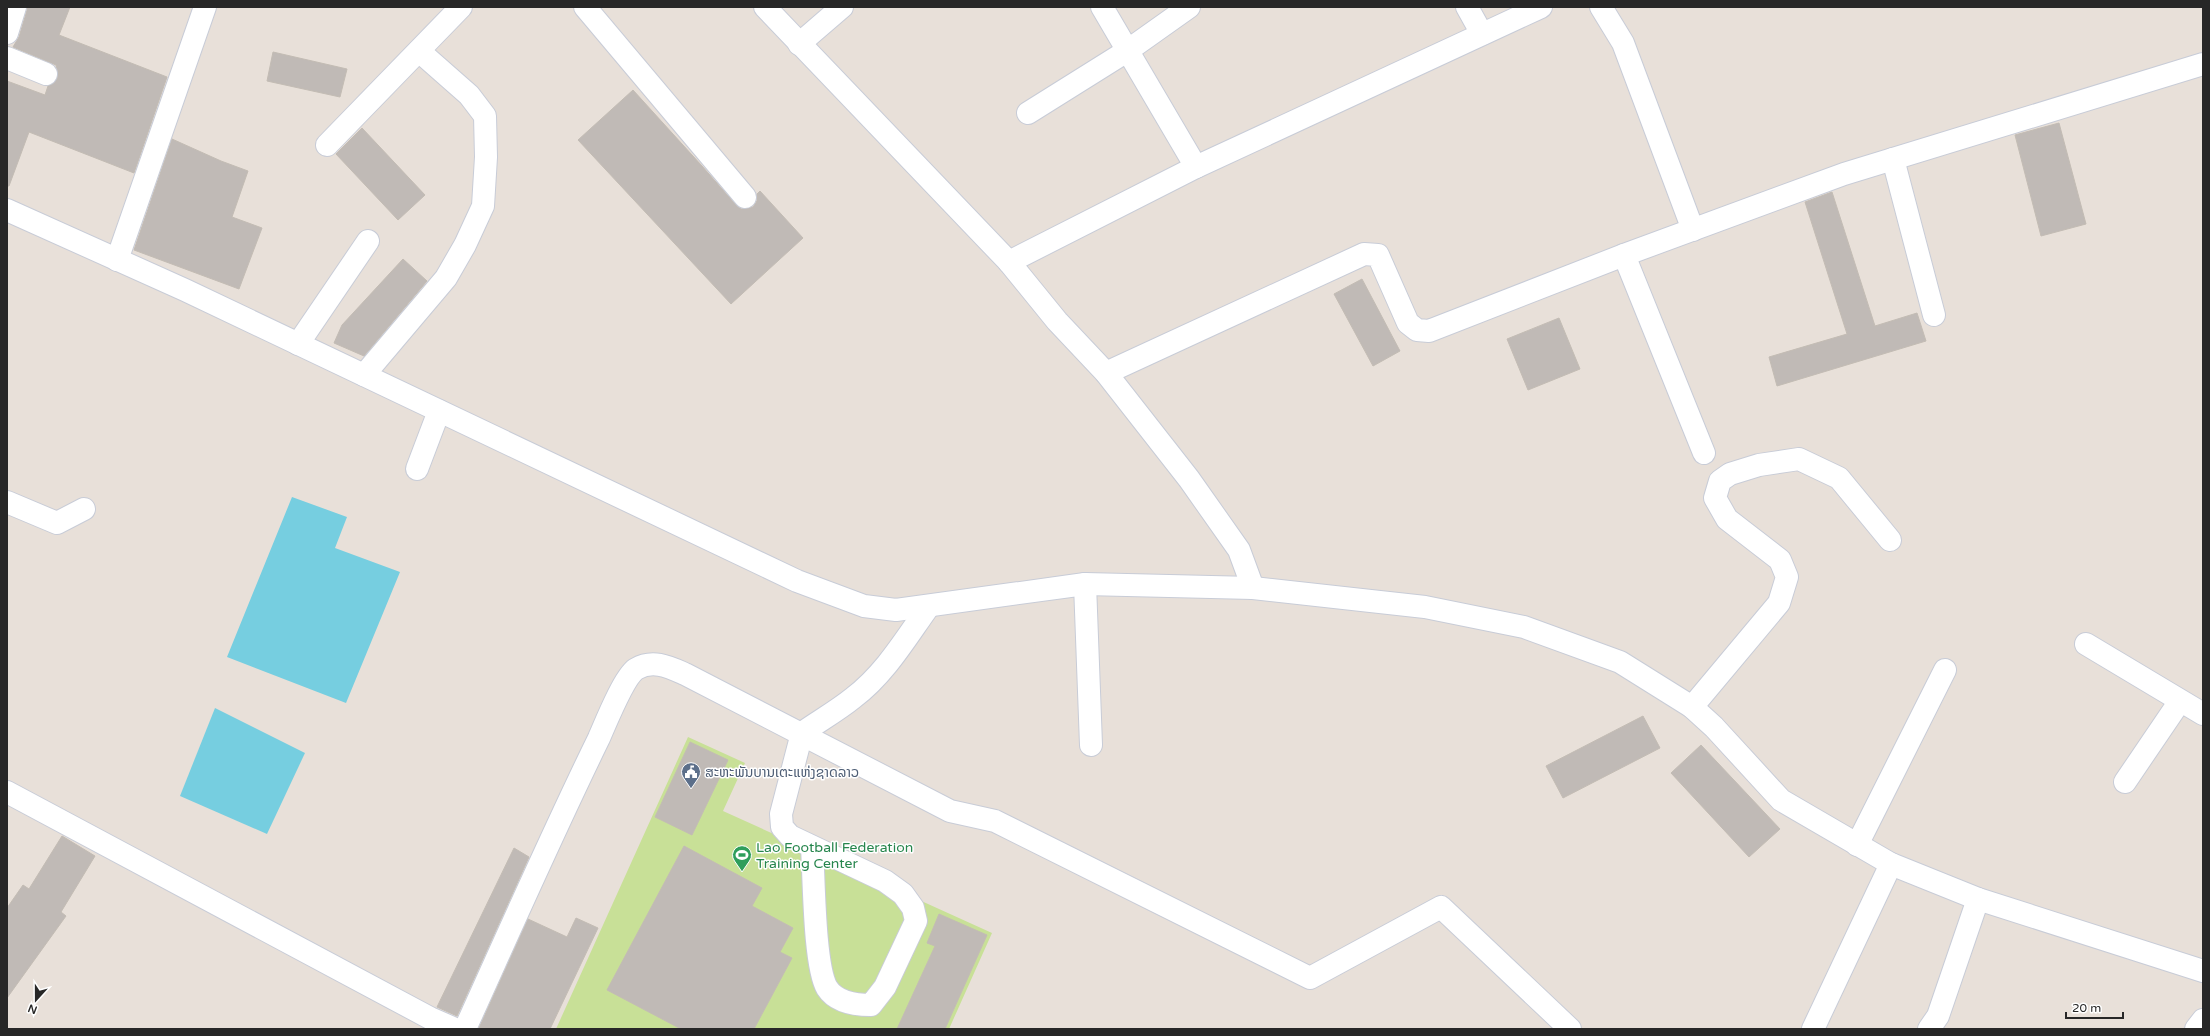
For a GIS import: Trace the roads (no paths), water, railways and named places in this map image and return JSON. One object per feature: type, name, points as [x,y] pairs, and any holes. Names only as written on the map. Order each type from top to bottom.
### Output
[{"type":"street","points":[[7,33],[15,7]]},
{"type":"street","points":[[117,260],[205,7]]},
{"type":"street","points":[[327,145],[461,7]]},
{"type":"street","points":[[585,7],[745,197]]},
{"type":"street","points":[[765,7],[1009,262],[1057,321],[1106,373],[1188,479],[1239,550],[1253,588]]},
{"type":"street","points":[[799,44],[842,7]]},
{"type":"street","points":[[1102,7],[1196,167]]},
{"type":"street","points":[[1028,113],[1127,51],[1189,7]]},
{"type":"street","points":[[1467,7],[1482,34]]},
{"type":"street","points":[[1009,262],[1196,167],[1541,7]]},
{"type":"street","points":[[1601,7],[1623,43],[1694,230]]},
{"type":"street","points":[[364,375],[446,278],[483,206],[486,157],[485,116],[469,95],[419,51]]},
{"type":"street","points":[[7,58],[46,74]]},
{"type":"street","points":[[1106,373],[1364,254],[1378,255],[1408,323],[1417,330],[1429,331],[1624,255],[1844,174],[2203,64]]},
{"type":"street","points":[[1893,159],[1934,315]]},
{"type":"street","points":[[7,210],[298,344],[798,581],[864,606],[896,610],[1085,584],[1253,588],[1425,607],[1524,627],[1620,662],[1692,707],[1714,727],[1781,800],[1857,846],[1891,864],[1978,899],[2203,971]]},
{"type":"street","points":[[298,344],[368,241]]},
{"type":"street","points":[[1624,255],[1704,453]]},
{"type":"street","points":[[417,469],[439,411]]},
{"type":"street","points":[[1692,707],[1779,603],[1787,577],[1780,560],[1727,519],[1716,498],[1720,481],[1730,474],[1759,465],[1799,459],[1839,478],[1890,540]]},
{"type":"street","points":[[7,502],[57,523],[84,509]]},
{"type":"street","points":[[1085,584],[1091,744]]},
{"type":"street","points":[[812,847],[820,964],[827,988],[840,1000],[858,1005],[871,1005],[885,987],[916,921],[913,908],[903,894],[885,881],[790,836],[782,827],[781,814],[802,733],[854,698],[874,679],[893,657],[929,606]]},
{"type":"street","points":[[2086,644],[2203,714]]},
{"type":"street","points":[[465,1029],[573,790],[623,686],[635,670],[647,664],[662,664],[685,674],[802,733],[950,811],[994,821],[1310,978],[1441,907],[1570,1029]]},
{"type":"street","points":[[1857,846],[1945,670]]},
{"type":"street","points":[[2125,782],[2180,701]]},
{"type":"street","points":[[7,792],[423,1014],[455,1029]]},
{"type":"street","points":[[1813,1029],[1891,864]]},
{"type":"street","points":[[1929,1029],[1938,1016],[1978,899]]},
{"type":"street","points":[[2196,1029],[2203,1020]]},
{"type":"water","points":[[292,497],[347,517],[335,548],[400,572],[346,703],[227,657]]},
{"type":"water","points":[[215,708],[305,753],[267,834],[180,796]]},
{"type":"place","name":"ສະຫະພັນບານເຕະແຫ່ງຊາດລາວ","points":[[691,789]]},
{"type":"place","name":"Lao Football Federation Training Center","points":[[742,872]]}]
